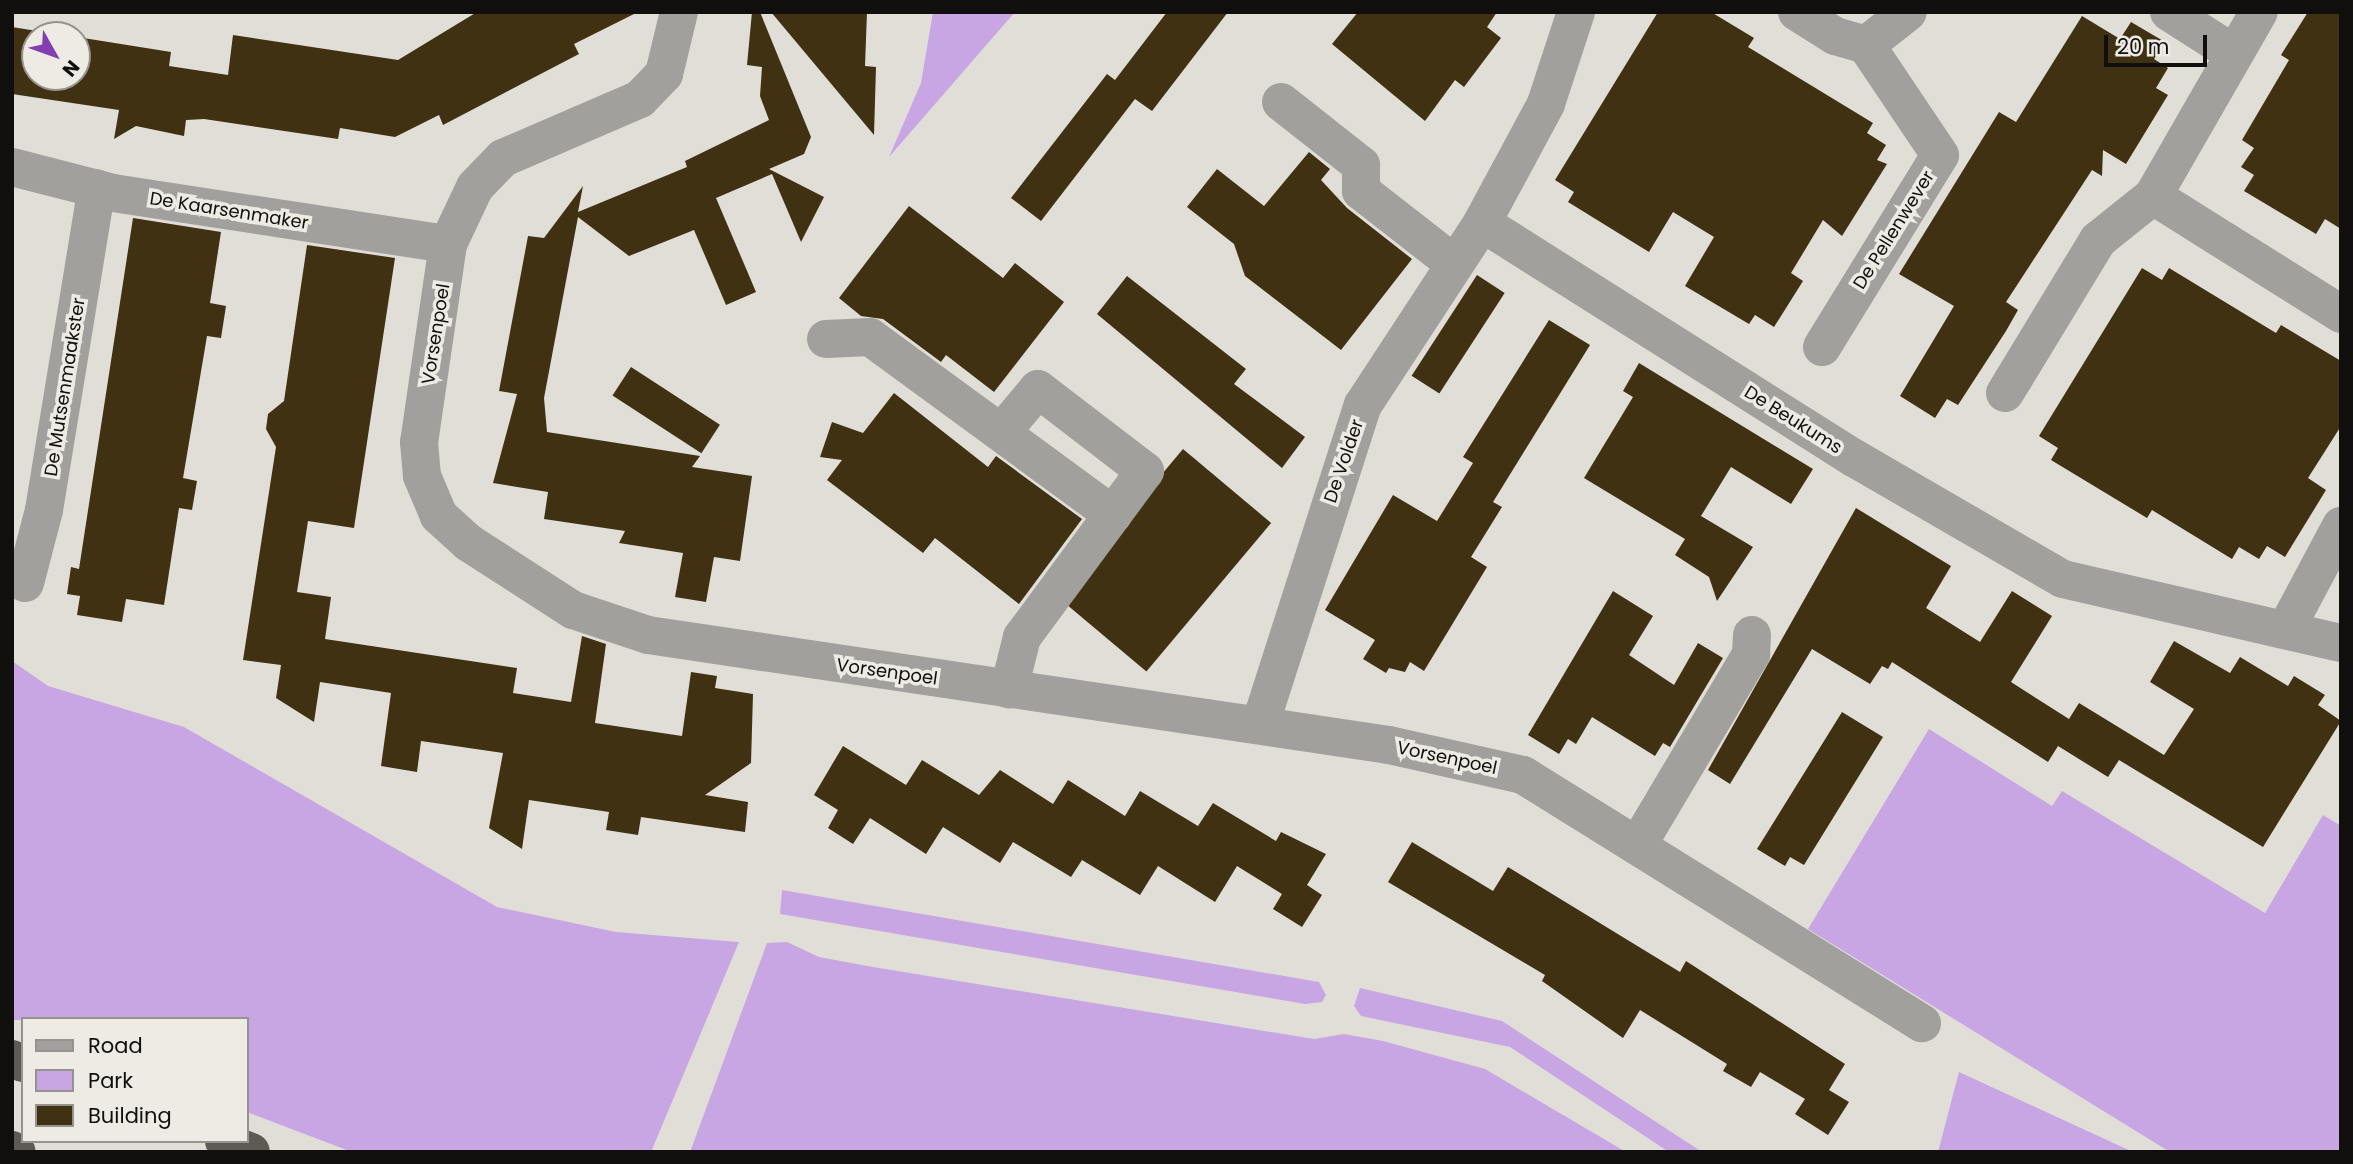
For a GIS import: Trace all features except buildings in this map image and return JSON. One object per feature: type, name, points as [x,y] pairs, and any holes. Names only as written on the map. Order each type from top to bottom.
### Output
[{"type":"highway","points":[[229,1143],[251,1152]]},
{"type":"highway","points":[[12,1150],[17,1152]]},
{"type":"street","name":"Vorsenpoel","points":[[679,12],[664,74],[640,99],[503,158],[475,187],[448,244],[419,442],[422,476],[439,516],[469,543],[573,610],[612,626],[1009,689],[1260,725],[1468,760],[1523,775],[1639,843],[1922,1023]]},
{"type":"street","points":[[1482,223],[1546,104],[1576,12]]},
{"type":"street","points":[[1797,12],[1835,36],[1866,45],[1908,12]]},
{"type":"street","points":[[2169,12],[2233,53]]},
{"type":"street","points":[[2006,393],[2098,240],[2153,196],[2259,12]]},
{"type":"street","name":"De Pellenwever","points":[[1822,347],[1940,155],[1866,45]]},
{"type":"street","points":[[1282,102],[1361,164],[1361,191],[1452,262]]},
{"type":"street","name":"De Kaarsenmaker","points":[[12,167],[97,188],[448,244]]},
{"type":"street","name":"De Mutsenmaakster","points":[[24,583],[44,510],[97,188]]},
{"type":"street","points":[[2153,196],[2341,314]]},
{"type":"street","name":"De Volder","points":[[1260,725],[1363,405],[1452,262],[1482,223]]},
{"type":"street","name":"De Beukums","points":[[1482,223],[1887,478],[2063,579],[2341,643]]},
{"type":"street","points":[[826,340],[870,337],[1113,514]]},
{"type":"street","points":[[1002,432],[1038,389],[1145,471],[1022,637],[1009,689]]},
{"type":"street","points":[[2286,629],[2341,527]]},
{"type":"street","points":[[1639,843],[1751,654],[1752,635]]},
{"type":"green space","points":[[933,12],[1015,12],[889,157],[921,83]]},
{"type":"green space","points":[[12,661],[48,686],[184,727],[497,907],[616,932],[739,942],[651,1152],[352,1152],[248,1112],[248,1017],[21,1017],[21,1020],[12,1020]]},
{"type":"green space","points":[[1929,729],[2052,806],[2062,791],[2265,913],[2323,815],[2341,826],[2341,1152],[2170,1152],[1808,929]]},
{"type":"green space","points":[[782,890],[1319,982],[1326,995],[1322,1002],[1305,1004],[780,914]]},
{"type":"green space","points":[[787,942],[819,957],[873,967],[1314,1039],[1344,1034],[1383,1041],[1485,1069],[1626,1152],[690,1152],[767,943]]},
{"type":"green space","points":[[1360,988],[1502,1021],[1702,1152],[1669,1152],[1510,1047],[1361,1016],[1354,1006]]},
{"type":"green space","points":[[1959,1072],[2133,1152],[1938,1152]]}]
